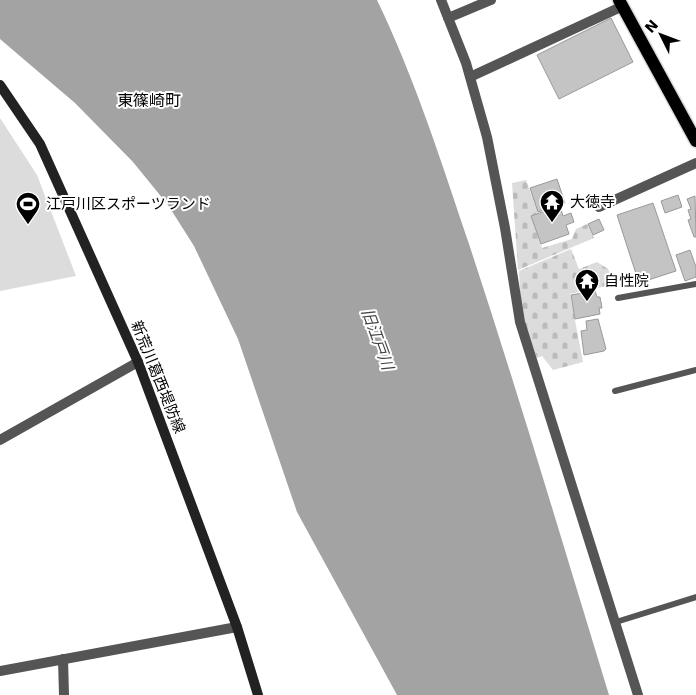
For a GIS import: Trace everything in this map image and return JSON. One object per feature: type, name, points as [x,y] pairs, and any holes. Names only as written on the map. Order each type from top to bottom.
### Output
[{"type":"main road","points":[[621,3],[696,141]]},
{"type":"main road","name":"新荒川葛西堤防線","points":[[0,85],[40,144],[138,362],[237,627],[258,695]]},
{"type":"street","points":[[441,0],[470,77],[497,182],[520,322],[638,695]]},
{"type":"street","points":[[448,18],[491,0]]},
{"type":"street","points":[[470,77],[621,3]]},
{"type":"street","points":[[599,207],[696,163]]},
{"type":"street","points":[[0,440],[138,362]]},
{"type":"street","points":[[0,671],[237,627]]},
{"type":"street","points":[[63,659],[64,695]]},
{"type":"lane","points":[[618,298],[696,284]]},
{"type":"lane","points":[[615,392],[696,370]]},
{"type":"lane","points":[[616,622],[696,597]]},
{"type":"green space","name":"江戸川区スポーツランド","points":[[0,118],[37,175],[76,276],[0,291]]},
{"type":"green space","points":[[526,180],[538,213],[531,216],[542,248],[572,239],[576,229],[587,224],[594,238],[518,270],[512,183]]},
{"type":"green space","points":[[571,249],[579,269],[597,262],[608,269],[615,284],[570,294],[583,362],[553,370],[542,356],[537,358],[521,313],[519,271]]},
{"type":"water","name":"旧江戸川","points":[[0,0],[377,0],[391,30],[438,151],[523,412],[609,695],[397,695],[297,512],[238,339],[194,246],[168,205],[133,162],[75,103],[0,39]]},
{"type":"building","points":[[611,18],[633,62],[559,99],[537,55]]},
{"type":"building","points":[[557,179],[565,203],[538,212],[530,188]]},
{"type":"building","points":[[678,195],[682,207],[665,213],[661,201]]},
{"type":"building","points":[[695,196],[696,237],[694,237],[688,220],[691,219],[688,210],[691,209],[687,199]]},
{"type":"building","points":[[653,203],[676,271],[639,283],[617,215]]},
{"type":"building","name":"大徳寺","points":[[560,206],[563,216],[571,213],[574,222],[566,225],[569,234],[541,244],[531,216]]},
{"type":"building","points":[[599,219],[604,230],[593,235],[588,224]]},
{"type":"building","points":[[690,250],[696,267],[696,277],[685,281],[676,255]]},
{"type":"building","name":"自性院","points":[[595,291],[597,297],[600,297],[602,308],[599,308],[600,314],[575,319],[571,295]]},
{"type":"building","points":[[598,319],[606,349],[584,355],[581,331],[587,330],[586,321]]},
{"type":"place","name":"大徳寺","points":[[552,223]]},
{"type":"place","name":"江戸川区スポーツランド","points":[[28,225]]},
{"type":"place","name":"自性院","points":[[587,302]]},
{"type":"district","name":"東篠崎町","points":[[149,100]]}]
